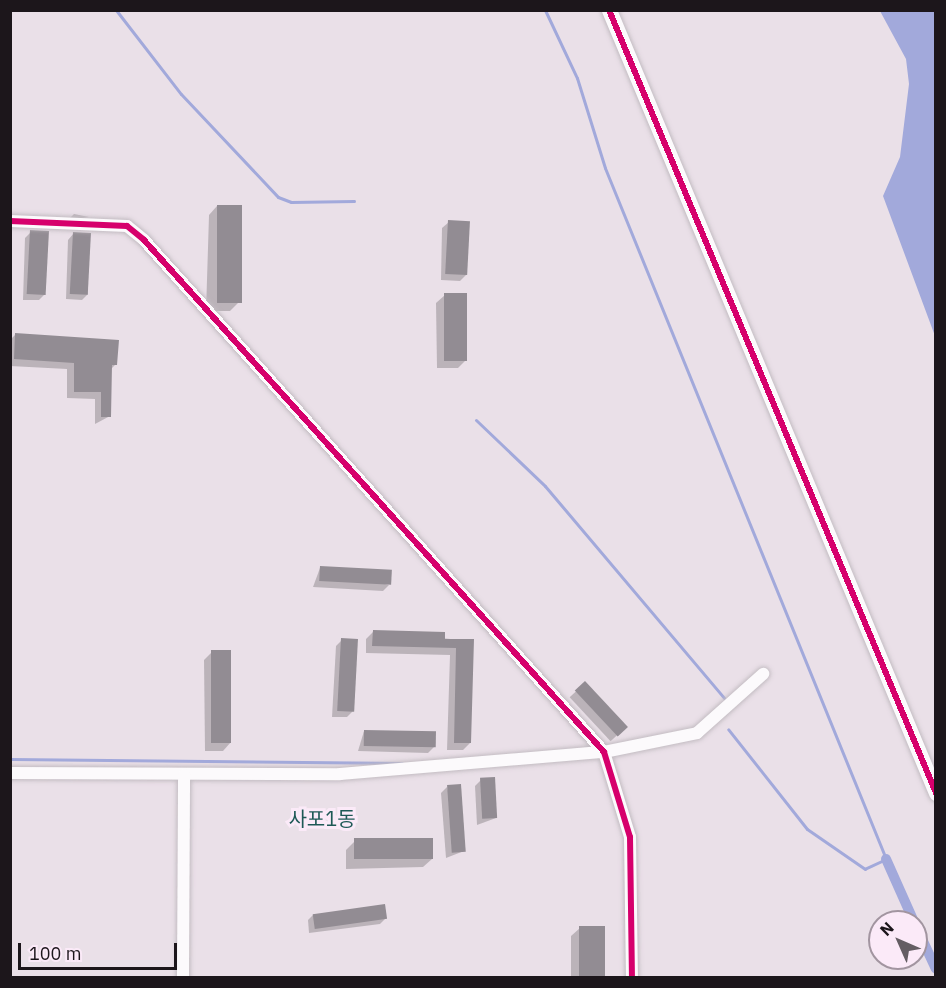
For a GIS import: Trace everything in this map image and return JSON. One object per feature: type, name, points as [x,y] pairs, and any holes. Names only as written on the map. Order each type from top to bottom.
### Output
[{"type":"street","points":[[609,10],[936,793]]},
{"type":"street","points":[[10,221],[127,226],[144,240],[604,752],[630,837],[632,978]]},
{"type":"street","points":[[10,772],[184,776],[406,771],[604,752],[697,733],[763,674]]},
{"type":"street","points":[[183,978],[184,776]]},
{"type":"water","points":[[880,11],[935,11],[935,336],[883,196],[900,157],[909,84],[906,59]]},
{"type":"building","points":[[217,205],[242,205],[242,303],[217,303]]},
{"type":"building","points":[[448,220],[470,221],[467,275],[445,274]]},
{"type":"building","points":[[30,230],[49,231],[46,295],[27,294]]},
{"type":"building","points":[[73,232],[91,233],[88,295],[70,294]]},
{"type":"building","points":[[444,293],[467,293],[467,361],[444,361]]},
{"type":"building","points":[[15,333],[119,340],[117,365],[112,365],[111,417],[101,417],[101,392],[74,392],[74,363],[14,359]]},
{"type":"building","points":[[320,566],[392,570],[391,585],[319,581]]},
{"type":"building","points":[[373,630],[445,632],[445,639],[474,639],[471,743],[454,743],[456,648],[372,646]]},
{"type":"building","points":[[341,638],[358,639],[354,712],[337,711]]},
{"type":"building","points":[[211,650],[231,650],[231,743],[211,743]]},
{"type":"building","points":[[585,681],[628,727],[618,737],[575,691]]},
{"type":"building","points":[[364,730],[436,731],[436,747],[364,746]]},
{"type":"building","points":[[495,777],[497,818],[482,819],[480,778]]},
{"type":"building","points":[[461,784],[466,852],[452,853],[447,785]]},
{"type":"building","points":[[354,838],[433,838],[433,859],[354,859]]},
{"type":"building","points":[[385,904],[387,919],[315,929],[313,914]]},
{"type":"building","points":[[579,926],[605,926],[605,978],[579,978]]},
{"type":"waterway","points":[[116,10],[181,94],[278,197],[291,202],[354,201]]},
{"type":"waterway","points":[[545,10],[577,78],[605,168],[886,859],[865,869],[807,829],[728,729]]},
{"type":"waterway","points":[[476,420],[545,486],[727,701]]},
{"type":"waterway","points":[[10,759],[402,763]]},
{"type":"waterway","points":[[886,859],[909,910]]},
{"type":"waterway","points":[[928,952],[936,969]]},
{"type":"cycle path","points":[[609,10],[936,793]]},
{"type":"cycle path","points":[[10,221],[127,226],[144,240],[604,752],[630,837],[632,978]]},
{"type":"district","name":"사포1동","points":[[322,818]]}]
